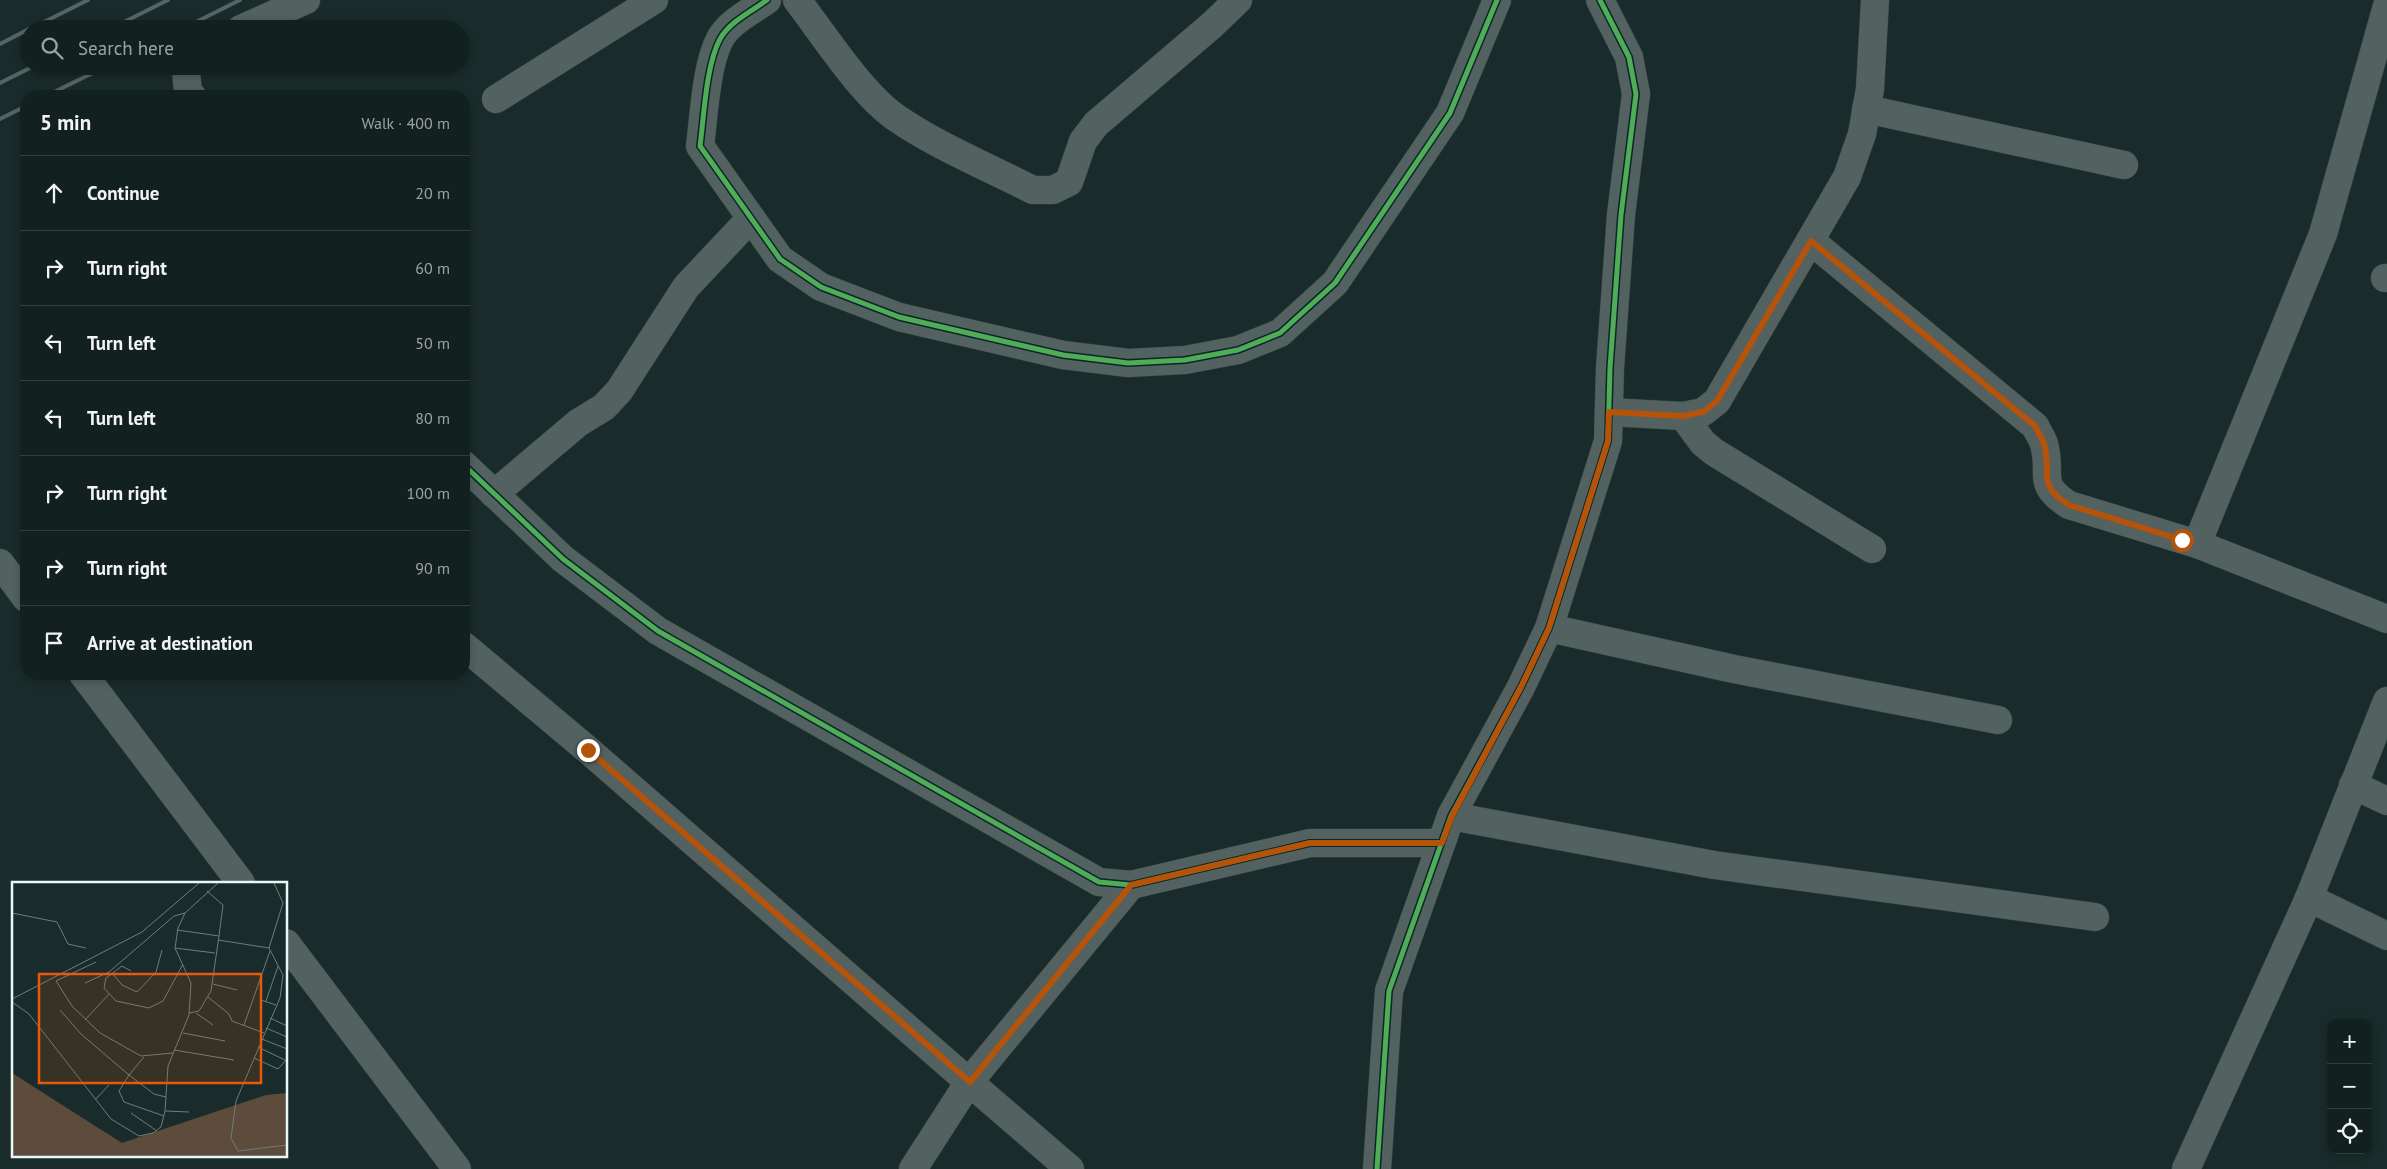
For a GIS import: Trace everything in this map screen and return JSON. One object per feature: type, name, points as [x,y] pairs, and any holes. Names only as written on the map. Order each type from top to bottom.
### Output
[{"type":"street","points":[[262,20],[306,0]]},
{"type":"street","points":[[496,100],[654,0]]},
{"type":"street","points":[[767,0],[736,22],[720,38],[712,63],[700,146],[780,259],[821,287],[898,318],[1063,356],[1128,363],[1185,360],[1238,350],[1280,333],[1334,283],[1450,112],[1497,0]]},
{"type":"street","points":[[797,0],[869,94],[894,116],[922,134],[1033,190],[1053,190],[1069,182],[1084,141],[1096,124],[1212,26],[1238,0]]},
{"type":"street","points":[[1377,1169],[1390,991],[1452,816],[1521,687],[1549,628],[1608,441],[1621,215],[1636,94],[1629,57],[1600,0]]},
{"type":"street","points":[[1609,412],[1683,416],[1703,412],[1717,401],[1847,177],[1862,134],[1870,89],[1875,0]]},
{"type":"street","points":[[2197,544],[2324,234],[2387,6]]},
{"type":"street","points":[[186,75],[188,90]]},
{"type":"street","points":[[1866,109],[2124,165]]},
{"type":"street","points":[[494,494],[578,423],[609,402],[686,287],[751,218]]},
{"type":"street","points":[[1811,241],[2035,426],[2044,443],[2046,482],[2055,496],[2069,505],[2197,544],[2387,619]]},
{"type":"street","points":[[1683,416],[1703,443],[1714,452],[1872,549]]},
{"type":"street","points":[[470,471],[563,559],[658,631],[1099,882],[1131,885],[1310,843],[1442,843]]},
{"type":"street","points":[[0,564],[20,590]]},
{"type":"street","points":[[1549,628],[1734,669],[1998,720]]},
{"type":"street","points":[[470,651],[588,750],[1070,1169]]},
{"type":"street","points":[[88,680],[240,882]]},
{"type":"street","points":[[2186,1169],[2309,898],[2387,701]]},
{"type":"street","points":[[2353,785],[2387,801]]},
{"type":"street","points":[[1452,816],[1714,865],[2095,917]]},
{"type":"street","points":[[913,1169],[970,1082],[1131,885]]},
{"type":"street","points":[[2309,898],[2387,936]]},
{"type":"street","points":[[288,946],[457,1169]]},
{"type":"railway","points":[[48,20],[88,0]]},
{"type":"railway","points":[[128,20],[168,0]]},
{"type":"railway","points":[[200,20],[240,0]]},
{"type":"railway","points":[[0,44],[20,34]]},
{"type":"railway","points":[[0,83],[20,73]]},
{"type":"railway","points":[[58,90],[89,75]]},
{"type":"railway","points":[[0,119],[20,109]]},
{"type":"cycle path","points":[[767,0],[735,22],[720,39],[715,50],[709,76],[700,146],[780,259],[821,287],[899,317],[1063,355],[1128,363],[1185,360],[1238,350],[1280,333],[1335,283],[1450,113],[1497,0]]},
{"type":"cycle path","points":[[1377,1169],[1389,991],[1451,816],[1521,687],[1549,628],[1608,441],[1610,368],[1621,215],[1636,94],[1629,57],[1600,0]]},
{"type":"cycle path","points":[[470,471],[563,559],[658,631],[1099,882],[1131,885],[1310,843],[1441,843]]},
{"type":"route","points":[[588,750],[970,1082],[1131,885],[1310,843],[1442,843],[1452,816],[1521,687],[1549,628],[1608,441],[1609,412],[1683,416],[1703,412],[1717,401],[1811,241],[2035,426],[2044,443],[2046,482],[2055,496],[2069,505],[2182,540]]}]
